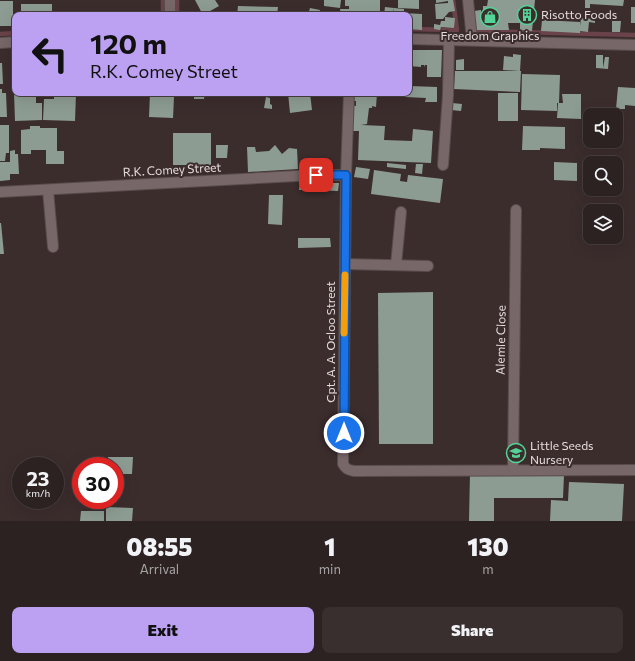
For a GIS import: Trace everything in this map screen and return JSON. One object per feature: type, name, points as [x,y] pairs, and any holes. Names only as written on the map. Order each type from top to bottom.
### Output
[{"type":"street","points":[[170,0],[170,12]]},
{"type":"street","points":[[468,0],[472,40]]},
{"type":"street","points":[[412,39],[635,45]]},
{"type":"street","points":[[443,165],[448,95],[449,39]]},
{"type":"street","points":[[0,43],[12,42]]},
{"type":"street","name":"Cpt. A. A. Ocloo Street","points":[[350,96],[346,175],[343,464],[345,467],[354,471],[635,470]]},
{"type":"street","name":"R.K. Comey Street","points":[[0,192],[316,175],[346,175]]},
{"type":"street","points":[[48,190],[53,247]]},
{"type":"street","name":"Alemle Close","points":[[513,470],[516,210]]},
{"type":"street","points":[[396,265],[401,212]]},
{"type":"street","points":[[345,264],[428,266]]},
{"type":"building","points":[[195,0],[215,0],[219,6],[208,12],[201,12]]},
{"type":"building","points":[[324,0],[341,0],[340,8],[324,6]]},
{"type":"building","points":[[345,0],[380,0],[380,12],[340,12],[340,9],[349,9],[349,6],[345,6]]},
{"type":"building","points":[[398,0],[419,0],[419,9],[398,8]]},
{"type":"building","points":[[436,0],[453,0],[455,11],[449,12],[443,19],[436,19],[435,4],[448,3],[448,1],[436,3]]},
{"type":"building","points":[[488,0],[535,0],[532,31],[520,30],[520,23],[508,23],[509,30],[476,30],[474,11],[481,10],[481,15],[483,15],[483,6],[487,6]]},
{"type":"building","points":[[585,0],[624,0],[623,6],[590,4],[590,8],[585,8]]},
{"type":"building","points":[[0,1],[13,1],[12,26],[0,26]]},
{"type":"building","points":[[21,4],[52,4],[52,12],[21,12]]},
{"type":"building","points":[[238,6],[278,7],[277,12],[237,12]]},
{"type":"building","points":[[385,7],[394,8],[393,12],[384,12]]},
{"type":"building","points":[[631,7],[635,7],[635,23],[631,23]]},
{"type":"building","points":[[310,8],[320,10],[320,12],[309,12]]},
{"type":"building","points":[[394,8],[404,9],[404,12],[394,12]]},
{"type":"building","points":[[412,13],[422,14],[422,30],[412,29]]},
{"type":"building","points":[[445,17],[455,18],[454,28],[441,27],[440,30],[434,29],[434,24],[440,25],[441,21],[445,21]]},
{"type":"building","points":[[581,18],[595,19],[595,23],[589,22],[588,32],[541,31],[542,20],[580,22],[580,26]]},
{"type":"building","points":[[612,21],[621,21],[620,32],[612,32]]},
{"type":"building","points":[[412,50],[442,50],[441,77],[427,77],[427,65],[425,65],[425,67],[424,65],[421,65],[421,67],[412,66]]},
{"type":"building","points":[[513,54],[521,55],[520,71],[503,70],[504,56],[513,57]]},
{"type":"building","points":[[596,55],[603,55],[603,68],[605,57],[609,57],[608,69],[596,68]]},
{"type":"building","points":[[11,57],[12,57],[12,70]]},
{"type":"building","points":[[464,59],[464,70],[456,70],[456,60]]},
{"type":"building","points":[[0,63],[2,63],[3,84],[0,84]]},
{"type":"building","points":[[455,71],[521,71],[520,92],[454,89]]},
{"type":"building","points":[[522,74],[560,75],[559,103],[557,103],[557,111],[521,110]]},
{"type":"building","points":[[412,86],[437,87],[437,102],[425,102],[426,98],[405,97],[412,96]]},
{"type":"building","points":[[618,87],[635,88],[635,106],[625,105],[625,109],[616,108]]},
{"type":"building","points":[[0,89],[2,89],[2,93],[6,93],[7,117],[0,117]]},
{"type":"building","points":[[498,93],[518,93],[518,121],[498,121]]},
{"type":"building","points":[[562,94],[581,94],[581,119],[557,118],[558,103],[563,103]]},
{"type":"building","points":[[14,96],[36,96],[36,103],[42,103],[42,120],[15,121]]},
{"type":"building","points":[[54,96],[76,96],[75,121],[43,120],[44,99],[54,99]]},
{"type":"building","points":[[150,96],[177,96],[174,97],[173,118],[149,117]]},
{"type":"building","points":[[194,96],[204,96],[204,99],[194,99]]},
{"type":"building","points":[[288,96],[310,96],[312,110],[290,113]]},
{"type":"building","points":[[354,96],[377,96],[376,107],[372,106],[372,108],[369,108],[367,124],[361,125],[385,126],[384,140],[412,141],[413,129],[433,131],[431,163],[358,160],[359,131],[351,131],[351,105],[356,106],[356,101],[353,101]]},
{"type":"building","points":[[266,97],[270,98],[272,109],[264,108]]},
{"type":"building","points":[[452,103],[462,104],[461,111],[451,110]]},
{"type":"building","points":[[0,125],[9,125],[9,153],[0,153]]},
{"type":"building","points":[[30,126],[40,126],[40,128],[57,128],[57,151],[64,151],[64,164],[46,164],[46,150],[31,150],[31,154],[21,154],[21,130],[30,129]]},
{"type":"building","points":[[523,126],[565,127],[565,149],[540,148],[540,150],[522,150]]},
{"type":"building","points":[[173,133],[211,133],[211,165],[173,165]]},
{"type":"building","points":[[216,145],[228,145],[227,158],[216,158]]},
{"type":"building","points":[[275,145],[282,154],[289,148],[297,149],[298,169],[248,172],[247,147],[255,147],[256,152],[269,151]]},
{"type":"building","points":[[15,150],[15,154],[18,154],[19,174],[10,174],[10,180],[0,181],[0,162],[10,162],[10,151]]},
{"type":"building","points":[[0,153],[6,153],[5,161],[0,161]]},
{"type":"building","points":[[554,162],[577,163],[577,181],[554,180]]},
{"type":"building","points":[[387,163],[406,165],[406,169],[387,167]]},
{"type":"building","points":[[416,164],[423,164],[422,174],[415,173]]},
{"type":"building","points":[[356,167],[370,169],[368,179],[354,177]]},
{"type":"building","points":[[374,170],[401,174],[400,181],[407,182],[408,175],[443,179],[440,203],[371,194]]},
{"type":"building","points":[[300,182],[312,183],[312,190],[299,190]]},
{"type":"building","points":[[314,182],[327,183],[327,185],[339,183],[338,191],[314,190]]},
{"type":"building","points":[[269,195],[283,195],[282,225],[268,224]]},
{"type":"building","points":[[1,223],[4,254],[0,254]]},
{"type":"building","points":[[298,238],[330,238],[331,247],[298,248]]},
{"type":"building","points":[[433,292],[433,444],[379,444],[378,293]]},
{"type":"building","points":[[124,457],[133,457],[132,474],[124,474]]},
{"type":"building","points":[[470,474],[564,475],[563,498],[494,498],[494,521],[469,521]]},
{"type":"building","points":[[569,482],[624,484],[622,521],[550,521],[551,500],[568,501]]},
{"type":"building","points":[[133,508],[132,521],[106,521],[106,509]]},
{"type":"building","points":[[81,511],[104,511],[104,521],[80,521]]},
{"type":"waterway","points":[[163,0],[163,12]]},
{"type":"waterway","points":[[177,0],[177,12]]},
{"type":"waterway","points":[[412,29],[457,30],[453,0]]},
{"type":"waterway","points":[[474,25],[475,31],[635,35]]},
{"type":"waterway","points":[[0,34],[12,33]]},
{"type":"slow traffic","points":[[344,333],[345,275]]},
{"type":"place","name":"Risotto Foods","points":[[527,15]]},
{"type":"place","name":"Freedom Graphics","points":[[490,17]]},
{"type":"place","name":"Little Seeds Nursery","points":[[516,453]]},
{"type":"route","points":[[316,175],[346,175],[344,433]]}]
